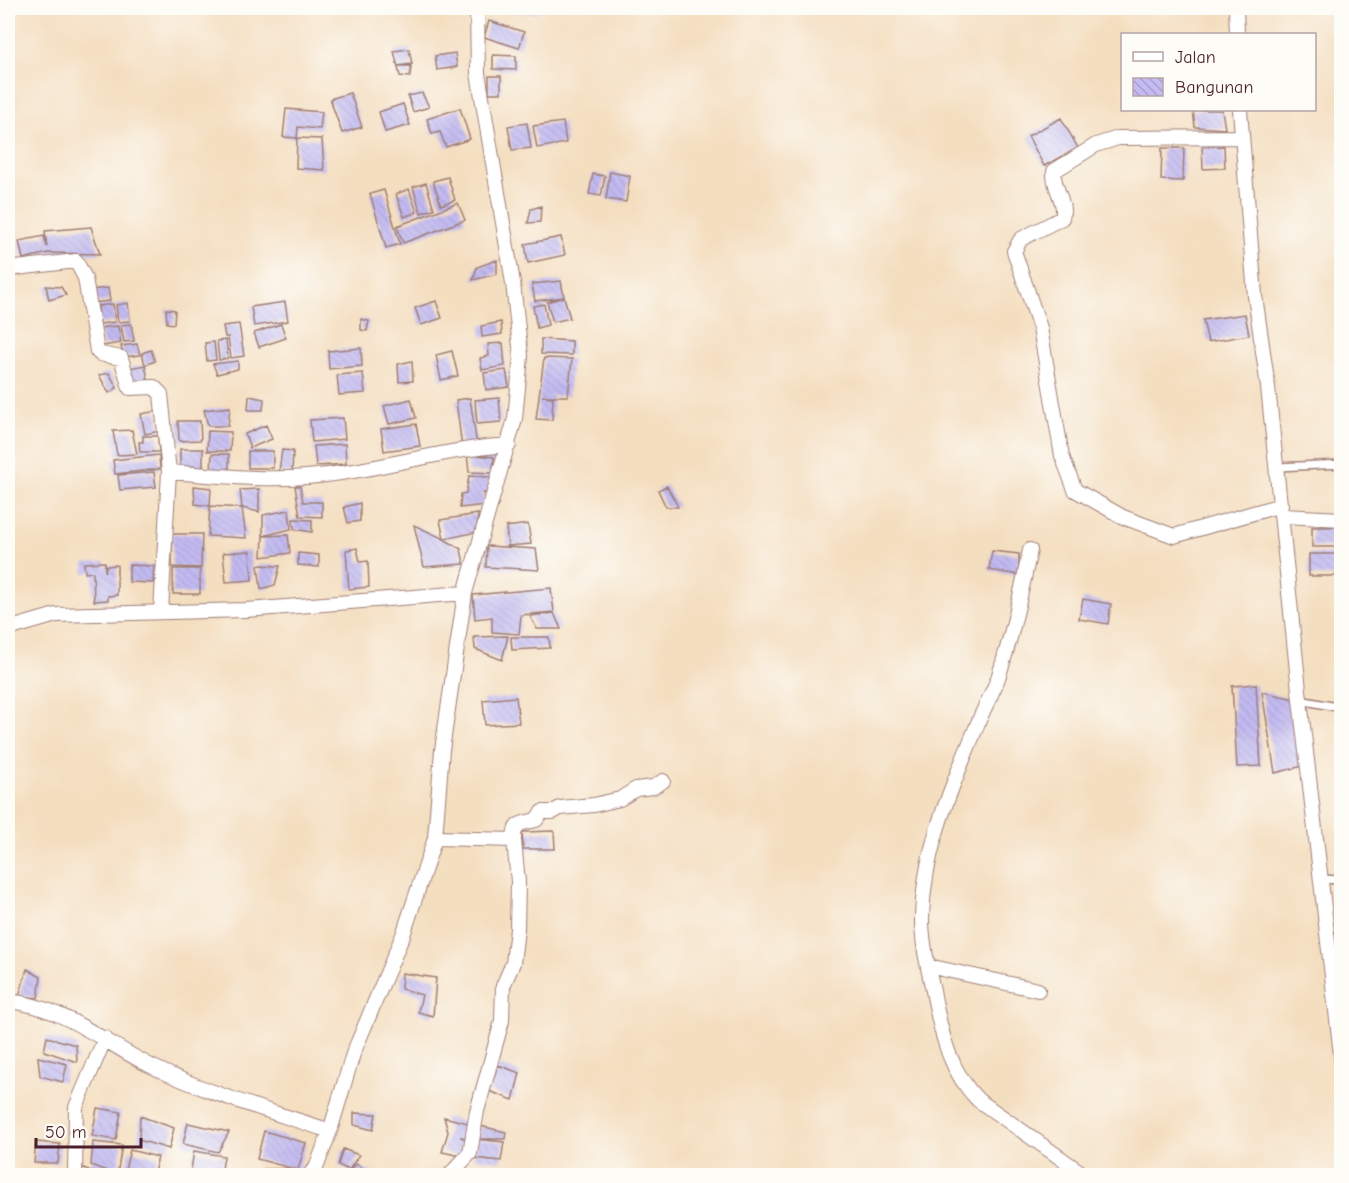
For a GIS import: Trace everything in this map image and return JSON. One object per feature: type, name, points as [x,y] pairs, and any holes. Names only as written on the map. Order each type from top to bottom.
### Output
[{"type":"street","points":[[308,1175],[316,1168],[330,1131],[353,1054],[404,935],[435,838],[442,750],[465,592],[515,419],[521,356],[513,283],[478,73],[477,8]]},
{"type":"street","points":[[1236,8],[1237,33]]},
{"type":"street","points":[[1240,111],[1255,296],[1282,511],[1300,700],[1341,1063]]},
{"type":"street","points":[[1242,137],[1118,138],[1096,145],[1054,171],[1053,178],[1064,210],[1062,218],[1021,239],[1014,250],[1040,328],[1062,456],[1075,490],[1123,517],[1174,536],[1282,511],[1341,519]]},
{"type":"street","points":[[8,268],[72,260],[80,265],[85,278],[97,351],[100,354],[121,358],[130,388],[154,387],[161,394],[170,472],[161,612]]},
{"type":"street","points":[[170,472],[251,478],[306,478],[358,471],[449,452],[509,445]]},
{"type":"street","points":[[1030,550],[1012,635],[998,680],[943,807],[934,835],[922,921],[928,966],[943,1040],[953,1065],[972,1094],[1086,1176]]},
{"type":"street","points":[[8,629],[56,615],[246,610],[465,592]]},
{"type":"street","points":[[449,1176],[470,1154],[477,1111],[502,1021],[504,986],[513,963],[518,929],[518,882],[514,827],[517,824],[536,820],[543,812],[553,813],[560,808],[586,807],[620,799],[636,789],[653,787],[663,781]]},
{"type":"street","points":[[435,838],[514,840]]},
{"type":"street","points":[[928,966],[1038,990]]},
{"type":"street","points":[[8,1001],[39,1007],[67,1017],[149,1065],[243,1103],[330,1131]]},
{"type":"street","points":[[75,1176],[76,1107],[105,1038]]},
{"type":"street","points":[[266,1176],[292,1176]]},
{"type":"lane","points":[[1277,467],[1341,464]]},
{"type":"lane","points":[[1300,700],[1341,708]]},
{"type":"lane","points":[[1320,879],[1341,880]]},
{"type":"building","points":[[422,8],[435,8],[435,12],[422,13]]},
{"type":"building","points":[[516,8],[539,8],[537,13],[515,12]]},
{"type":"building","points":[[489,21],[524,32],[519,48],[484,37]]},
{"type":"building","points":[[409,49],[412,64],[398,66],[411,66],[410,77],[400,76],[394,51]]},
{"type":"building","points":[[455,53],[457,67],[437,70],[435,56]]},
{"type":"building","points":[[493,55],[516,56],[516,70],[493,69]]},
{"type":"building","points":[[489,76],[501,76],[501,93],[489,93]]},
{"type":"building","points":[[350,93],[362,127],[342,133],[330,99]]},
{"type":"building","points":[[422,93],[429,107],[413,112],[408,96]]},
{"type":"building","points":[[403,104],[410,125],[385,132],[379,112]]},
{"type":"building","points":[[460,108],[470,139],[446,147],[440,132],[432,134],[427,119]]},
{"type":"building","points":[[286,109],[322,112],[320,129],[298,127],[297,138],[283,137]]},
{"type":"building","points":[[1193,111],[1222,111],[1225,129],[1195,127]]},
{"type":"building","points":[[1061,118],[1078,148],[1044,166],[1028,136]]},
{"type":"building","points":[[563,122],[566,143],[537,148],[533,126]]},
{"type":"building","points":[[527,123],[531,148],[512,150],[508,126]]},
{"type":"building","points":[[297,138],[322,139],[324,170],[296,168]]},
{"type":"building","points":[[1224,146],[1225,168],[1203,169],[1202,147]]},
{"type":"building","points":[[1162,148],[1184,148],[1183,181],[1161,180]]},
{"type":"building","points":[[610,172],[630,176],[626,202],[606,199]]},
{"type":"building","points":[[593,174],[605,176],[601,196],[589,194]]},
{"type":"building","points":[[448,177],[455,200],[441,205],[433,181]]},
{"type":"building","points":[[426,183],[434,209],[421,213],[413,187]]},
{"type":"building","points":[[409,189],[417,212],[404,217],[396,194]]},
{"type":"building","points":[[384,190],[400,244],[386,248],[370,194]]},
{"type":"building","points":[[458,203],[465,220],[403,243],[397,226]]},
{"type":"building","points":[[541,206],[540,222],[528,223],[531,209]]},
{"type":"building","points":[[91,227],[100,254],[48,253],[23,259],[19,241],[44,236],[47,247],[45,231]]},
{"type":"building","points":[[561,237],[565,255],[528,263],[525,244]]},
{"type":"building","points":[[497,260],[497,274],[473,280],[477,267]]},
{"type":"building","points":[[561,281],[564,297],[535,301],[532,284]]},
{"type":"building","points":[[46,286],[61,287],[66,295],[49,300]]},
{"type":"building","points":[[108,288],[110,301],[92,303],[90,290]]},
{"type":"building","points":[[564,297],[570,318],[553,322],[547,302]]},
{"type":"building","points":[[436,301],[442,318],[421,325],[415,308]]},
{"type":"building","points":[[285,302],[288,321],[254,326],[251,307]]},
{"type":"building","points":[[128,303],[130,321],[118,322],[116,305]]},
{"type":"building","points":[[113,304],[115,322],[100,324],[98,306]]},
{"type":"building","points":[[544,304],[548,325],[537,328],[533,306]]},
{"type":"building","points":[[166,309],[175,310],[174,324],[167,323]]},
{"type":"building","points":[[1245,314],[1249,335],[1208,342],[1203,320]]},
{"type":"building","points":[[361,319],[369,321],[367,331],[361,330]]},
{"type":"building","points":[[501,322],[502,334],[482,337],[481,326]]},
{"type":"building","points":[[131,324],[134,341],[124,342],[121,325]]},
{"type":"building","points":[[239,324],[244,356],[231,358],[228,337],[225,337],[223,326]]},
{"type":"building","points":[[281,324],[286,338],[259,347],[254,333]]},
{"type":"building","points":[[118,326],[121,343],[103,346],[100,328]]},
{"type":"building","points":[[541,339],[572,341],[572,355],[541,354]]},
{"type":"building","points":[[226,340],[228,358],[219,360],[217,341]]},
{"type":"building","points":[[214,342],[216,360],[207,361],[205,343]]},
{"type":"building","points":[[503,343],[505,366],[482,370],[480,358],[489,356],[488,344]]},
{"type":"building","points":[[137,344],[140,355],[123,357],[121,346]]},
{"type":"building","points":[[361,348],[362,366],[329,369],[328,351]]},
{"type":"building","points":[[151,350],[155,361],[145,365],[142,353]]},
{"type":"building","points":[[452,351],[458,376],[441,380],[436,355]]},
{"type":"building","points":[[544,358],[572,359],[568,396],[542,396],[553,397],[552,420],[536,419]]},
{"type":"building","points":[[238,361],[238,369],[217,374],[213,364]]},
{"type":"building","points":[[412,361],[413,381],[399,382],[398,364]]},
{"type":"building","points":[[145,365],[149,384],[133,387],[129,368]]},
{"type":"building","points":[[506,370],[509,387],[486,390],[484,373]]},
{"type":"building","points":[[109,373],[117,388],[109,393],[99,375]]},
{"type":"building","points":[[363,373],[365,393],[339,395],[337,375]]},
{"type":"building","points":[[249,396],[264,399],[263,410],[248,410]]},
{"type":"building","points":[[470,398],[477,446],[462,448],[456,400]]},
{"type":"building","points":[[499,398],[501,422],[477,424],[475,400]]},
{"type":"building","points":[[411,399],[416,418],[389,424],[384,406]]},
{"type":"building","points":[[230,407],[228,426],[208,426],[204,410]]},
{"type":"building","points":[[157,411],[161,431],[145,434],[141,414]]},
{"type":"building","points":[[343,418],[345,439],[312,442],[310,420]]},
{"type":"building","points":[[178,421],[200,421],[201,440],[179,441]]},
{"type":"building","points":[[416,424],[420,446],[384,451],[381,429]]},
{"type":"building","points":[[266,425],[272,439],[250,448],[245,434]]},
{"type":"building","points":[[132,430],[137,454],[117,455],[113,431]]},
{"type":"building","points":[[208,431],[231,432],[230,451],[207,451]]},
{"type":"building","points":[[143,436],[158,436],[159,452],[140,452],[139,442],[143,442]]},
{"type":"building","points":[[345,444],[346,464],[316,466],[314,446]]},
{"type":"building","points":[[180,449],[203,449],[203,471],[180,471]]},
{"type":"building","points":[[282,450],[293,451],[292,473],[279,472]]},
{"type":"building","points":[[248,451],[273,451],[273,468],[248,468]]},
{"type":"building","points":[[212,454],[229,454],[229,470],[211,470]]},
{"type":"building","points":[[467,454],[494,457],[493,473],[469,472]]},
{"type":"building","points":[[159,455],[160,469],[115,474],[113,460]]},
{"type":"building","points":[[154,472],[156,487],[120,490],[118,475]]},
{"type":"building","points":[[469,476],[491,477],[489,493],[483,493],[485,505],[460,508],[461,494],[466,493]]},
{"type":"building","points":[[194,486],[211,488],[210,506],[195,504]]},
{"type":"building","points":[[295,486],[300,486],[303,502],[322,502],[322,517],[300,516]]},
{"type":"building","points":[[667,486],[678,507],[666,507],[658,490]]},
{"type":"building","points":[[259,489],[259,512],[242,508],[240,490]]},
{"type":"building","points":[[360,503],[360,521],[348,523],[344,507]]},
{"type":"building","points":[[210,506],[242,508],[246,538],[208,536]]},
{"type":"building","points":[[289,510],[291,529],[263,536],[263,515]]},
{"type":"building","points":[[478,514],[477,532],[444,539],[440,520]]},
{"type":"building","points":[[293,519],[312,520],[312,532],[294,529]]},
{"type":"building","points":[[528,524],[531,544],[508,546],[506,527]]},
{"type":"building","points":[[414,525],[461,549],[464,564],[424,567]]},
{"type":"building","points":[[1312,527],[1341,527],[1341,547],[1312,547]]},
{"type":"building","points":[[172,534],[202,534],[201,568],[172,567]]},
{"type":"building","points":[[288,535],[290,553],[262,557],[263,536]]},
{"type":"building","points":[[487,546],[536,549],[539,570],[486,567]]},
{"type":"building","points":[[357,548],[360,562],[368,561],[369,587],[349,589],[346,550]]},
{"type":"building","points":[[250,551],[252,580],[226,582],[223,553]]},
{"type":"building","points":[[992,551],[1019,554],[1019,575],[989,570]]},
{"type":"building","points":[[298,553],[319,555],[319,567],[298,565]]},
{"type":"building","points":[[1309,554],[1341,554],[1341,576],[1309,576]]},
{"type":"building","points":[[105,562],[105,572],[106,566],[117,565],[117,595],[108,596],[108,600],[94,601],[93,572],[85,573],[84,563]]},
{"type":"building","points":[[129,565],[154,566],[153,583],[129,582]]},
{"type":"building","points":[[258,565],[280,566],[275,585],[261,589]]},
{"type":"building","points":[[173,569],[200,569],[200,594],[173,594]]},
{"type":"building","points":[[551,588],[554,612],[521,615],[519,634],[492,632],[492,617],[475,619],[473,595]]},
{"type":"building","points":[[1083,599],[1111,604],[1108,624],[1079,619]]},
{"type":"building","points":[[554,613],[561,629],[537,629],[530,616]]},
{"type":"building","points":[[508,636],[502,660],[475,649],[474,637]]},
{"type":"building","points":[[511,637],[549,637],[550,648],[512,650]]},
{"type":"building","points":[[1256,684],[1261,766],[1237,767],[1232,686]]},
{"type":"building","points":[[1262,692],[1300,700],[1307,765],[1275,773]]},
{"type":"building","points":[[516,697],[519,723],[485,725],[483,700]]},
{"type":"building","points":[[554,831],[555,849],[523,849],[522,832]]},
{"type":"building","points":[[27,969],[41,977],[38,998],[19,996]]},
{"type":"building","points":[[402,973],[436,978],[433,1016],[418,1012],[422,995],[401,989]]},
{"type":"building","points":[[47,1037],[76,1045],[77,1062],[44,1051]]},
{"type":"building","points":[[38,1057],[67,1064],[63,1082],[40,1076]]},
{"type":"building","points":[[498,1065],[520,1073],[513,1100],[489,1091]]},
{"type":"building","points":[[97,1108],[121,1112],[116,1140],[92,1136]]},
{"type":"building","points":[[354,1113],[376,1114],[373,1130],[354,1125]]},
{"type":"building","points":[[140,1116],[174,1128],[169,1149],[139,1140]]},
{"type":"building","points":[[444,1117],[468,1123],[467,1138],[460,1137],[468,1139],[466,1157],[442,1152],[448,1132]]},
{"type":"building","points":[[188,1123],[229,1132],[218,1152],[183,1144]]},
{"type":"building","points":[[480,1126],[506,1132],[505,1139],[476,1139]]},
{"type":"building","points":[[264,1131],[306,1143],[298,1170],[257,1159]]},
{"type":"building","points":[[476,1139],[504,1142],[501,1161],[474,1158]]},
{"type":"building","points":[[36,1142],[60,1144],[58,1163],[34,1163]]},
{"type":"building","points":[[93,1142],[122,1145],[117,1175],[91,1165]]},
{"type":"building","points":[[343,1149],[359,1155],[349,1170],[338,1165]]},
{"type":"building","points":[[130,1150],[158,1157],[153,1176],[125,1170]]},
{"type":"building","points":[[194,1151],[224,1156],[221,1176],[190,1176]]},
{"type":"building","points":[[356,1164],[372,1173],[344,1176]]},
{"type":"building","points":[[81,1167],[103,1176],[77,1176]]}]
